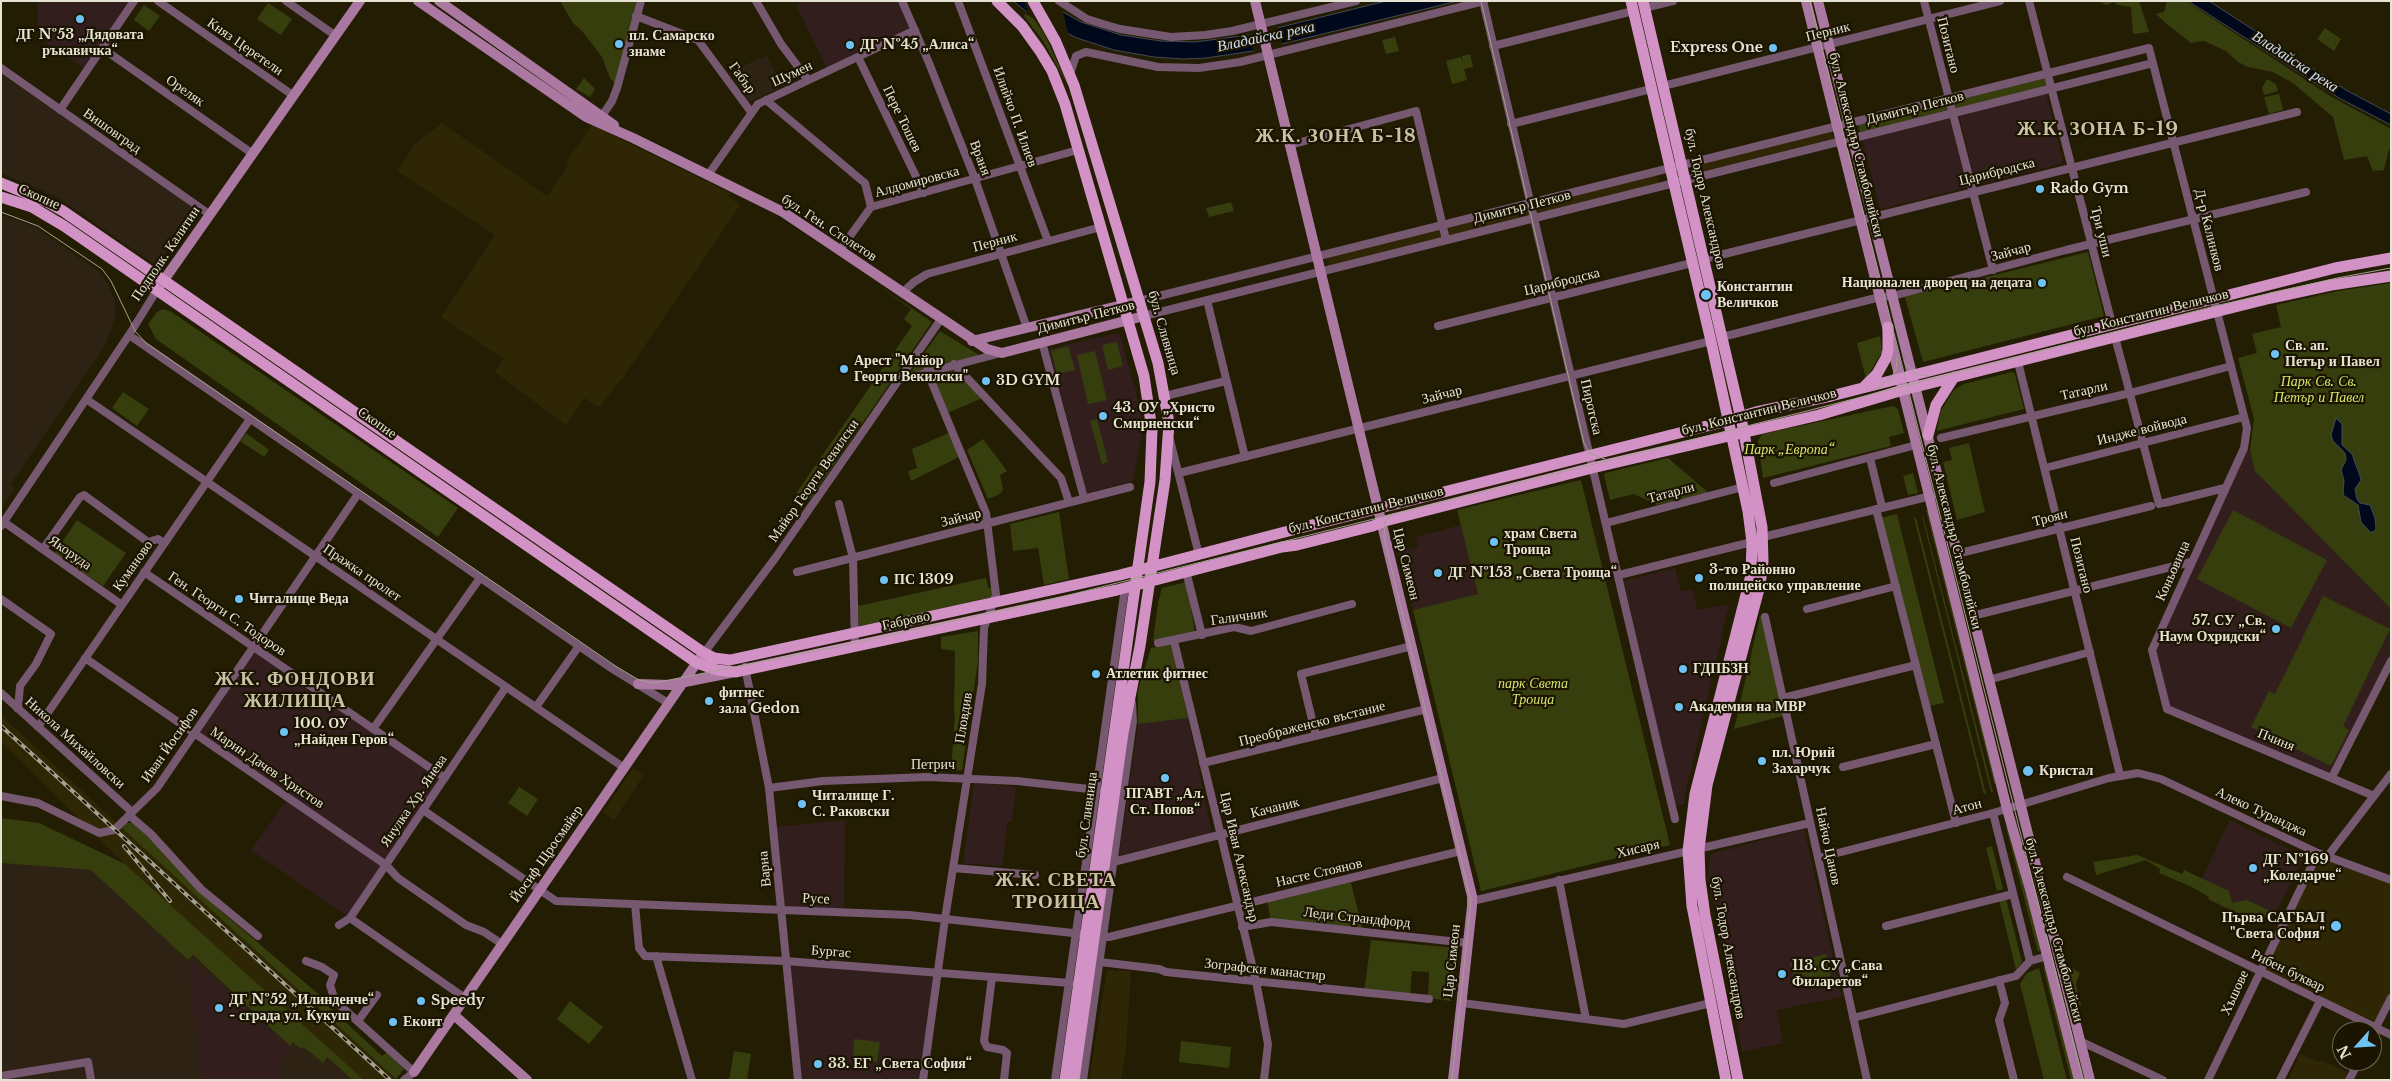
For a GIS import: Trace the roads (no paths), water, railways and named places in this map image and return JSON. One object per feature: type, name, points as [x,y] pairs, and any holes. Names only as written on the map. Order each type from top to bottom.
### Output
[{"type":"main road","name":"бул. Сливница","points":[[997,1],[1026,31],[1048,63],[1064,104],[1146,383],[1152,430],[1151,476],[1137,571],[1128,590],[1074,1080]]},
{"type":"main road","name":"бул. Сливница","points":[[1033,1],[1050,30],[1070,74],[1144,316],[1165,396],[1169,435],[1167,468],[1150,581],[1065,1080]]},
{"type":"main road","name":"бул. Тодор Александров","points":[[1638,5],[1676,166],[1692,263],[1743,488],[1758,540]]},
{"type":"main road","name":"бул. Тодор Александров","points":[[1679,182],[1704,259],[1741,417],[1758,500],[1760,585],[1707,785],[1694,850],[1692,906],[1726,1080]]},
{"type":"main road","name":"Скопие","points":[[1,183],[47,202],[63,211],[160,285],[697,665],[740,671]]},
{"type":"main road","name":"Скопие","points":[[1,197],[32,207],[47,215],[160,285],[704,653],[714,658],[730,660]]},
{"type":"main road","name":"бул. Константин Величков","points":[[1128,590],[1150,581],[1186,571],[1282,546],[1346,533],[1729,420],[1862,388],[2368,258],[2391,258]]},
{"type":"main road","name":"бул. Константин Величков","points":[[1137,571],[1378,510],[1591,462],[1744,433],[1819,415],[1954,377],[2322,287],[2391,276]]},
{"type":"main road","points":[[1862,388],[1871,381],[1886,358],[1888,327]]},
{"type":"main road","points":[[1928,435],[1936,405],[1954,377]]},
{"type":"main road","name":"Габрово","points":[[730,660],[995,604],[1137,571]]},
{"type":"main road","name":"Габрово","points":[[740,671],[1128,590]]},
{"type":"main road","name":"бул. Тодор Александров","points":[[1694,850],[1704,915],[1738,1080]]},
{"type":"street","points":[[60,110],[134,1]]},
{"type":"street","name":"Княз Церетели","points":[[158,1],[294,96]]},
{"type":"street","points":[[286,1],[336,36]]},
{"type":"street","name":"Подполк. Калитин","points":[[3,524],[129,336],[160,285],[360,1]]},
{"type":"street","name":"бул. Ген. Столетов","points":[[418,1],[578,112],[600,119]]},
{"type":"street","name":"бул. Ген. Столетов","points":[[438,1],[600,119],[633,138],[783,212],[972,341],[987,350],[1002,353]]},
{"type":"street","points":[[600,119],[617,88],[641,1]]},
{"type":"street","points":[[756,1],[781,44],[808,80]]},
{"type":"street","name":"Враня","points":[[902,1],[975,179],[1027,328]]},
{"type":"street","name":"Илийчо П. Илиев","points":[[958,1],[1048,241]]},
{"type":"street","points":[[1059,1],[1087,19],[1120,29],[1154,35],[1205,35],[1261,27],[1356,1]]},
{"type":"street","name":"Цар Симеон","points":[[1255,1],[1472,901],[1453,1080]]},
{"type":"street","points":[[1070,74],[1076,56],[1086,52],[1149,66],[1182,68],[1233,63],[1483,1]]},
{"type":"street","name":"Пиротска","points":[[1483,1],[1675,819]]},
{"type":"street","points":[[1493,46],[1638,5],[1673,1]]},
{"type":"street","name":"бул. Александър Стамболийски","points":[[1806,1],[1916,445],[1931,496],[2007,809],[2048,956],[2079,1080]]},
{"type":"street","name":"бул. Александър Стамболийски","points":[[1818,1],[2090,1080]]},
{"type":"street","name":"Позитано","points":[[1924,1],[1993,270]]},
{"type":"street","name":"Перник","points":[[1511,124],[2000,1]]},
{"type":"street","name":"Три уши","points":[[2029,1],[2112,324]]},
{"type":"street","name":"Габър","points":[[636,16],[698,40],[751,112]]},
{"type":"street","name":"Шумен","points":[[708,175],[758,104],[915,30]]},
{"type":"street","name":"Ореляк","points":[[102,48],[253,154]]},
{"type":"street","name":"Димитър Петков","points":[[972,341],[1318,257],[1848,122],[2149,48]]},
{"type":"street","name":"Д-р Калинков","points":[[2149,48],[2244,417],[2246,438],[2244,448]]},
{"type":"street","name":"Пере Тошев","points":[[858,56],[924,192]]},
{"type":"street","name":"Димитър Петков","points":[[899,380],[927,371],[1206,300],[2153,63]]},
{"type":"street","name":"Вишовград","points":[[1,68],[209,214]]},
{"type":"street","name":"Габър","points":[[766,100],[864,183],[871,207]]},
{"type":"street","points":[[1290,145],[1416,111],[1446,240]]},
{"type":"street","name":"Царибродска","points":[[1704,259],[2173,141],[2297,112]]},
{"type":"street","name":"Алдомировска","points":[[840,250],[871,207],[1078,150]]},
{"type":"street","name":"Зайчар","points":[[1722,337],[2306,192]]},
{"type":"street","name":"Перник","points":[[902,293],[914,282],[928,274],[1100,227]]},
{"type":"street","name":"Царибродска","points":[[1438,326],[1692,263]]},
{"type":"street","points":[[1206,300],[1245,457]]},
{"type":"street","name":"Майор Георги Векилски","points":[[704,653],[776,557],[941,319]]},
{"type":"street","points":[[129,336],[579,646],[668,703]]},
{"type":"street","points":[[2115,337],[2158,504]]},
{"type":"street","name":"Зайчар","points":[[1179,473],[1711,341]]},
{"type":"street","points":[[1042,342],[1084,498]]},
{"type":"street","name":"Позитано","points":[[2018,362],[2120,775]]},
{"type":"street","points":[[954,364],[1061,478],[1069,502]]},
{"type":"street","name":"Татарли","points":[[1942,438],[2130,393],[2231,366]]},
{"type":"street","points":[[927,371],[986,513],[989,524],[996,595],[995,604]]},
{"type":"street","points":[[1165,396],[1226,381]]},
{"type":"street","name":"Пражка пролет","points":[[86,399],[624,767]]},
{"type":"street","name":"Индже войвода","points":[[2045,468],[2244,417]]},
{"type":"street","name":"Куманово","points":[[38,727],[250,419]]},
{"type":"street","points":[[1169,435],[1199,555]]},
{"type":"street","points":[[1774,484],[1916,445]]},
{"type":"street","name":"Коньовица","points":[[2167,710],[2152,650],[2244,448]]},
{"type":"street","points":[[1870,458],[1896,586],[1956,823]]},
{"type":"street","name":"Зайчар","points":[[797,572],[1130,487]]},
{"type":"street","name":"Татарли","points":[[1606,523],[1743,488]]},
{"type":"street","name":"Троян","points":[[1956,554],[2225,488]]},
{"type":"street","name":"Иван Йосифов","points":[[1,796],[38,804],[99,833],[111,832],[157,788],[252,646],[358,494]]},
{"type":"street","points":[[43,549],[80,497],[84,495],[148,542],[158,539],[164,543]]},
{"type":"street","points":[[1619,574],[1931,496]]},
{"type":"street","points":[[838,504],[853,558],[855,647]]},
{"type":"street","name":"Якоруда","points":[[3,524],[43,549],[122,605]]},
{"type":"street","points":[[1972,616],[2191,562]]},
{"type":"street","points":[[1186,571],[1202,635]]},
{"type":"street","name":"Ген. Георги С. Тодоров","points":[[144,572],[444,778]]},
{"type":"street","points":[[372,729],[480,578]]},
{"type":"street","points":[[1807,609],[1896,586]]},
{"type":"street","name":"бул. Сливница","points":[[1083,1080],[1100,962],[1090,935],[1098,790],[1128,590]]},
{"type":"street","points":[[1,599],[51,634],[36,664],[20,686],[18,709]]},
{"type":"street","name":"Пловдив","points":[[924,1080],[944,919],[982,684],[984,628],[995,604]]},
{"type":"street","name":"Галичник","points":[[1158,643],[1234,627],[1251,631],[1352,604]]},
{"type":"street","name":"Найчо Цанов","points":[[1765,617],[1867,1080]]},
{"type":"street","name":"Цар Иван Александър","points":[[1174,641],[1256,982],[1268,1044],[1264,1080]]},
{"type":"street","points":[[536,707],[579,646]]},
{"type":"street","points":[[1316,736],[1301,674],[1412,646]]},
{"type":"street","points":[[1988,680],[2090,652]]},
{"type":"street","name":"Йосиф Щросмайер","points":[[413,1076],[539,889],[704,653]]},
{"type":"street","name":"Марин Дачев Христов","points":[[85,658],[386,865],[398,878],[466,925],[484,932],[502,944]]},
{"type":"street","name":"Варна","points":[[743,658],[740,671],[769,788],[798,1080]]},
{"type":"street","name":"Габрово","points":[[697,665],[730,660]]},
{"type":"street","points":[[2332,777],[2391,661]]},
{"type":"street","points":[[1783,698],[1916,665]]},
{"type":"street","name":"Габрово","points":[[638,684],[658,686],[740,671]]},
{"type":"street","name":"Янулка Хр. Янева","points":[[339,925],[350,918],[506,687]]},
{"type":"street","name":"бул. Сливница","points":[[1055,1080],[1070,983],[1090,935],[1113,862],[1133,722],[1131,688]]},
{"type":"street","name":"Никола Михайловски","points":[[1,693],[131,814],[201,889],[258,936]]},
{"type":"street","name":"Преображенско въстание","points":[[1203,763],[1427,709]]},
{"type":"street","name":"Пчиня","points":[[2167,710],[2374,796]]},
{"type":"street","points":[[1844,767],[1936,744]]},
{"type":"street","name":"Алеко Туранджа","points":[[2120,775],[2138,773],[2154,776],[2326,857],[2391,880]]},
{"type":"street","points":[[2326,857],[2391,774]]},
{"type":"street","name":"Атон","points":[[1818,858],[1993,813],[2120,775]]},
{"type":"street","name":"Петрич","points":[[769,788],[832,781],[927,777],[967,778],[1098,790]]},
{"type":"street","name":"Качаник","points":[[1113,862],[1443,778]]},
{"type":"street","points":[[423,810],[539,889]]},
{"type":"street","points":[[1993,813],[2030,961]]},
{"type":"street","name":"Хисаря","points":[[1472,901],[1810,823]]},
{"type":"street","name":"Насте Стоянов","points":[[1090,935],[1109,937],[1461,851]]},
{"type":"street","name":"Хъшове","points":[[2208,1080],[2259,971],[2313,863]]},
{"type":"street","points":[[952,868],[1035,875]]},
{"type":"street","name":"Рибен буквар","points":[[2067,877],[2320,1001],[2356,1021]]},
{"type":"street","points":[[1559,880],[1586,1019]]},
{"type":"street","name":"Русе","points":[[539,889],[556,901],[944,919],[1090,935]]},
{"type":"street","points":[[1886,926],[2013,894]]},
{"type":"street","points":[[635,904],[640,952],[645,956],[656,956],[692,1080]]},
{"type":"street","points":[[350,918],[465,998]]},
{"type":"street","name":"Леди Страндфорд","points":[[1242,927],[1272,922],[1468,943]]},
{"type":"street","name":"Бургас","points":[[656,956],[786,961],[1070,983]]},
{"type":"street","points":[[1853,1018],[2019,974],[2030,961],[2048,956]]},
{"type":"street","points":[[306,960],[334,975],[330,985],[335,1001],[358,1021],[413,1076],[404,1080]]},
{"type":"street","name":"Зографски манастир","points":[[1100,962],[1159,969],[1166,972],[1428,999]]},
{"type":"street","points":[[992,977],[984,1041],[987,1047],[1003,1050],[1007,1053],[1004,1080]]},
{"type":"street","points":[[1999,980],[2005,1002],[1999,1020],[2014,1080]]},
{"type":"street","points":[[358,1021],[376,995]]},
{"type":"street","points":[[2379,1021],[2391,998]]},
{"type":"street","points":[[2280,1080],[2320,1001]]},
{"type":"street","points":[[1462,1002],[1624,1024],[1711,1003]]},
{"type":"street","points":[[454,1015],[527,1080]]},
{"type":"street","points":[[2080,1041],[2163,1080]]},
{"type":"street","points":[[1,1076],[88,1062],[91,1080]]},
{"type":"water","name":"Владайска река","points":[[1013,1],[1043,1],[1081,22],[1121,35],[1161,41],[1195,42],[1249,35],[1386,1],[1458,1],[1253,51],[1206,58],[1183,59],[1154,57],[1114,50],[1077,38],[1032,16]]},
{"type":"water","name":"Владайска река","points":[[2188,1],[2209,1],[2346,90],[2391,114],[2391,125],[2339,98]]},
{"type":"water","points":[[2336,418],[2342,424],[2342,445],[2352,454],[2360,476],[2361,480],[2355,489],[2357,499],[2360,503],[2370,505],[2375,518],[2376,529],[2373,532],[2370,532],[2361,522],[2358,505],[2343,495],[2344,480],[2341,470],[2346,460],[2345,453],[2333,441],[2331,435]]},
{"type":"tram line","points":[[1481,1],[1584,443],[1590,454],[1605,459]]},
{"type":"tram line","points":[[1810,1],[2083,1080]]},
{"type":"tram line","points":[[1,212],[38,226],[102,269],[111,281],[135,331],[146,343],[617,667],[639,680],[654,683],[836,647],[1053,599],[1803,412],[2215,306],[2337,278],[2391,268]]},
{"type":"tram line","points":[[1876,389],[1891,378],[1896,369],[1897,358]]},
{"type":"tram line","points":[[1904,361],[1915,374],[1928,376]]},
{"type":"tram line","points":[[1392,514],[1385,522],[1384,537],[1471,901],[1452,1080]]},
{"type":"railway","points":[[1,726],[390,1080]]},
{"type":"railway","points":[[124,846],[170,901]]},
{"type":"place","name":"ДГ №53 „Дядовата ръкавичка“","points":[[80,19]]},
{"type":"place","name":"пл. Самарско знаме","points":[[619,44]]},
{"type":"place","name":"ДГ №45 „Алиса“","points":[[850,45]]},
{"type":"place","name":"Express One","points":[[1773,48]]},
{"type":"place","name":"Rado Gym","points":[[2040,189]]},
{"type":"place","name":"Национален дворец на децата","points":[[2042,283]]},
{"type":"place","name":"Константин Величков","points":[[1706,295]]},
{"type":"place","name":"Св. ап. Петър и Павел","points":[[2275,354]]},
{"type":"place","name":"Арест \"Майор Георги Векилски\"","points":[[844,369]]},
{"type":"place","name":"3D GYM","points":[[986,381]]},
{"type":"place","name":"43. ОУ „Христо Смирненски“","points":[[1103,416]]},
{"type":"place","name":"храм Света Троица","points":[[1494,542]]},
{"type":"place","name":"ДГ №153 „Света Троица“","points":[[1438,573]]},
{"type":"place","name":"3-то Районно полицейско управление","points":[[1699,578]]},
{"type":"place","name":"ПС 1309","points":[[884,580]]},
{"type":"place","name":"Читалище Веда","points":[[239,599]]},
{"type":"place","name":"57. СУ „Св. Наум Охридски“","points":[[2276,629]]},
{"type":"place","name":"ГДПБЗН","points":[[1683,669]]},
{"type":"place","name":"Атлетик фитнес","points":[[1096,674]]},
{"type":"place","name":"фитнес зала Gedon","points":[[709,701]]},
{"type":"place","name":"Академия на МВР","points":[[1679,707]]},
{"type":"place","name":"100. ОУ „Найден Геров“","points":[[284,732]]},
{"type":"place","name":"пл. Юрий Захарчук","points":[[1762,761]]},
{"type":"place","name":"Кристал","points":[[2028,771]]},
{"type":"place","name":"ПГАВТ „Ал. Ст. Попов“","points":[[1165,778]]},
{"type":"place","name":"Читалище Г. С. Раковски","points":[[802,804]]},
{"type":"place","name":"ДГ №169 „Коледарче“","points":[[2253,868]]},
{"type":"place","name":"Първа САГБАЛ \"Света София\"","points":[[2336,926]]},
{"type":"place","name":"113. СУ „Сава Филаретов“","points":[[1782,974]]},
{"type":"place","name":"Speedy","points":[[421,1001]]},
{"type":"place","name":"ДГ №52 „Илинденче“ - сграда ул. Кукуш","points":[[219,1008]]},
{"type":"place","name":"Еконт","points":[[393,1022]]},
{"type":"place","name":"33. ЕГ „Света София“","points":[[818,1064]]},
{"type":"district","name":"Ж.К. ЗОНА Б-19","points":[[2098,130]]},
{"type":"district","name":"Ж.К. ЗОНА Б-18","points":[[1336,137]]},
{"type":"district","name":"Ж.К. ФОНДОВИ ЖИЛИЩА","points":[[295,691]]},
{"type":"district","name":"Ж.К. СВЕТА ТРОИЦА","points":[[1056,892]]},
{"type":"park label","name":"Парк Св. Св. Петър и Павел","points":[[2319,390]]},
{"type":"park label","name":"Парк „Европа“","points":[[1789,450]]},
{"type":"park label","name":"парк Света Троица","points":[[1533,692]]}]
